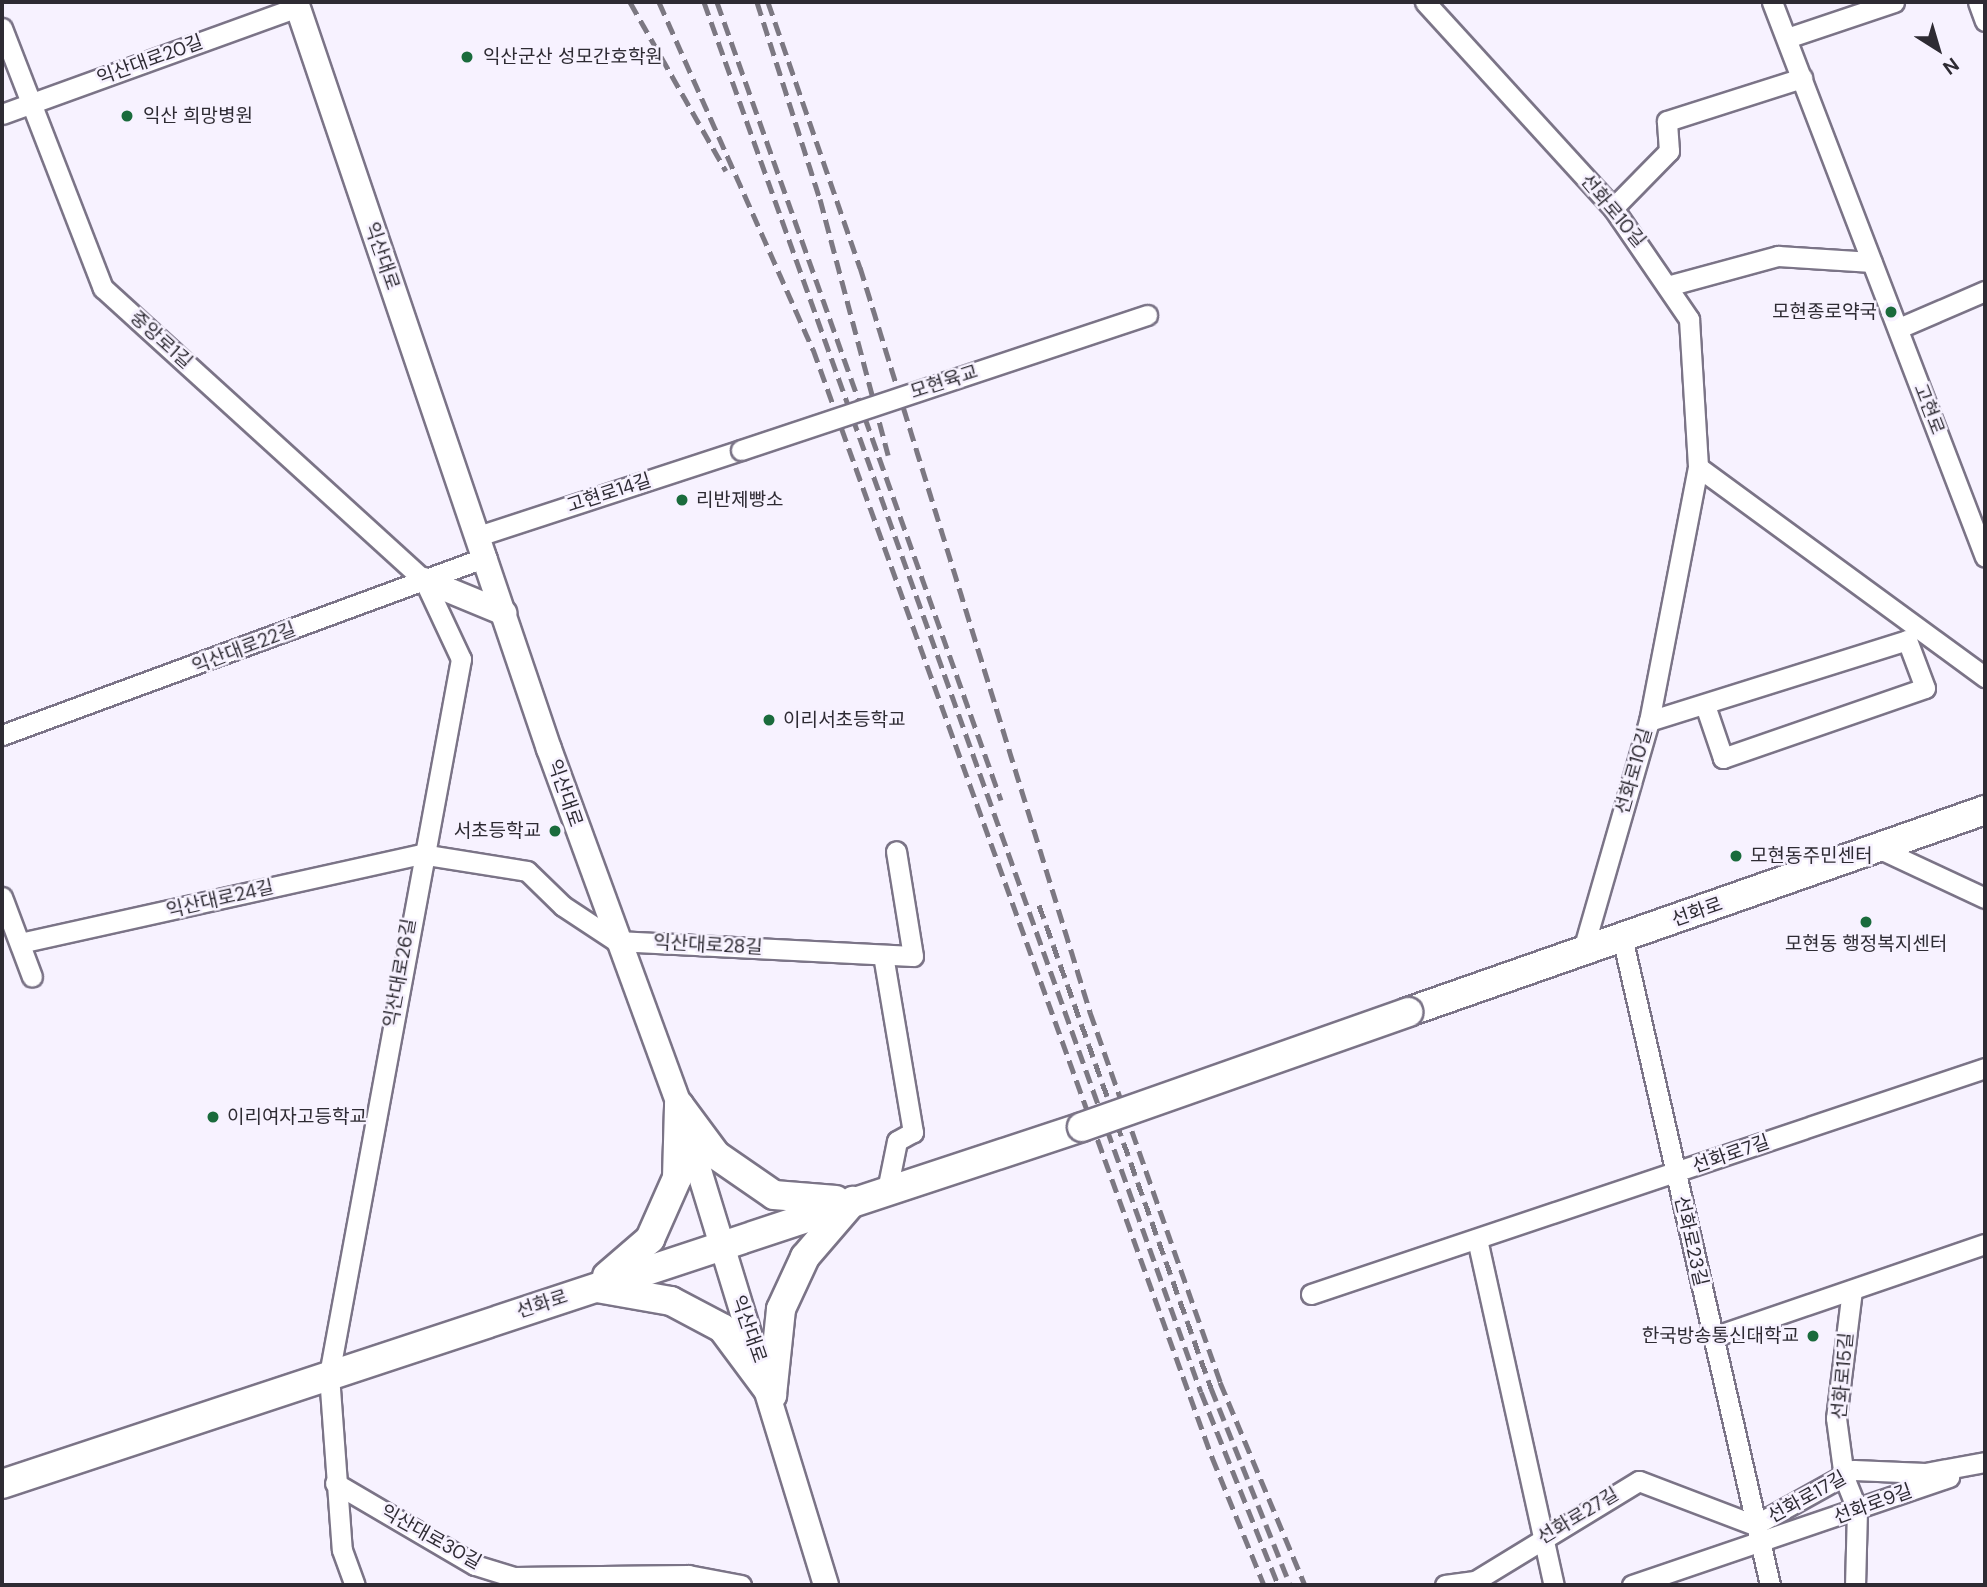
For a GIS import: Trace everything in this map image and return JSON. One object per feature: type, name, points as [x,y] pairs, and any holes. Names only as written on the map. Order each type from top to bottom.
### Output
[{"type":"main road","name":"선화로","points":[[2,1485],[719,1243],[1082,1127],[1985,810]]},
{"type":"main road","points":[[679,1105],[716,1155],[774,1195],[853,1201]]},
{"type":"main road","points":[[594,1287],[650,1240],[677,1178],[679,1105]]},
{"type":"main road","points":[[772,1395],[781,1309],[805,1257],[853,1201]]},
{"type":"main road","points":[[594,1287],[671,1301],[722,1328],[772,1395]]},
{"type":"street","name":"선화로10길","points":[[1425,2],[1613,208],[1671,285],[1689,319],[1698,467],[1649,721],[1583,949]]},
{"type":"street","name":"고현로","points":[[1772,2],[1985,557]]},
{"type":"street","points":[[1787,38],[1894,2]]},
{"type":"street","points":[[1978,2],[1985,21]]},
{"type":"street","name":"익산대로20길","points":[[2,114],[297,4]]},
{"type":"street","name":"익산대로","points":[[297,4],[616,941],[679,1105],[719,1243],[772,1395],[826,1585]]},
{"type":"street","name":"중앙로1길","points":[[2,28],[28,104],[103,288],[424,580]]},
{"type":"street","points":[[1613,208],[1669,151],[1667,121],[1802,78]]},
{"type":"street","points":[[1671,285],[1778,256],[1872,262]]},
{"type":"street","points":[[1899,328],[1985,291]]},
{"type":"street","name":"모현육교","points":[[741,450],[1147,315]]},
{"type":"street","name":"고현로14길","points":[[482,546],[741,450]]},
{"type":"street","points":[[1698,467],[1985,677]]},
{"type":"street","name":"익산대로22길","points":[[2,735],[424,580],[482,546]]},
{"type":"street","points":[[424,580],[504,613]]},
{"type":"street","name":"익산대로26길","points":[[342,1550],[329,1375],[421,854],[461,659],[424,580]]},
{"type":"street","points":[[1649,721],[1908,640],[1925,688],[1723,758],[1705,705]]},
{"type":"street","points":[[1880,849],[1985,898]]},
{"type":"street","name":"익산대로28길","points":[[616,941],[913,956],[896,851]]},
{"type":"street","points":[[421,854],[527,871],[563,906],[616,941]]},
{"type":"street","name":"익산대로24길","points":[[20,943],[421,854]]},
{"type":"street","points":[[2,897],[32,977]]},
{"type":"street","name":"선화로23길","points":[[1622,937],[1770,1585]]},
{"type":"street","points":[[883,955],[913,1132],[897,1140],[887,1190]]},
{"type":"street","name":"선화로7길","points":[[1311,1294],[1985,1068]]},
{"type":"street","points":[[1476,1239],[1554,1585]]},
{"type":"street","points":[[1713,1337],[1985,1244]]},
{"type":"street","name":"선화로15길","points":[[1852,1290],[1836,1418],[1844,1477],[1857,1510],[1854,1585]]},
{"type":"street","name":"선화로17길","points":[[1758,1535],[1854,1470],[1925,1473],[1985,1463]]},
{"type":"street","name":"선화로9길","points":[[1758,1535],[1857,1510],[1985,1463]]},
{"type":"street","name":"선화로27길","points":[[1444,1585],[1475,1581],[1544,1536],[1639,1481],[1758,1535]]},
{"type":"street","name":"익산대로30길","points":[[335,1483],[475,1565],[514,1577],[688,1576],[741,1585]]},
{"type":"street","points":[[1632,1585],[1758,1535]]},
{"type":"street","points":[[339,1585],[342,1550]]},
{"type":"street","points":[[342,1550],[355,1585]]},
{"type":"railway","points":[[630,2],[726,171]]},
{"type":"railway","points":[[659,2],[813,349],[1212,1457],[1264,1585]]},
{"type":"railway","points":[[704,2],[1201,1392],[1278,1585]]},
{"type":"railway","points":[[717,2],[1001,800]]},
{"type":"railway","points":[[757,2],[820,199],[888,455]]},
{"type":"railway","points":[[768,2],[860,267],[1090,1012],[1220,1382],[1305,1585]]},
{"type":"railway","points":[[1039,905],[1211,1388],[1290,1585]]},
{"type":"place","name":"익산군산 성모간호학원","points":[[467,57]]},
{"type":"place","name":"익산 희망병원","points":[[127,116]]},
{"type":"place","name":"모현종로약국","points":[[1891,312]]},
{"type":"place","name":"리반제빵소","points":[[682,500]]},
{"type":"place","name":"이리서초등학교","points":[[769,720]]},
{"type":"place","name":"서초등학교","points":[[555,831]]},
{"type":"place","name":"모현동주민센터","points":[[1736,856]]},
{"type":"place","name":"모현동 행정복지센터","points":[[1866,922]]},
{"type":"place","name":"이리여자고등학교","points":[[213,1117]]},
{"type":"place","name":"한국방송통신대학교","points":[[1813,1336]]}]
